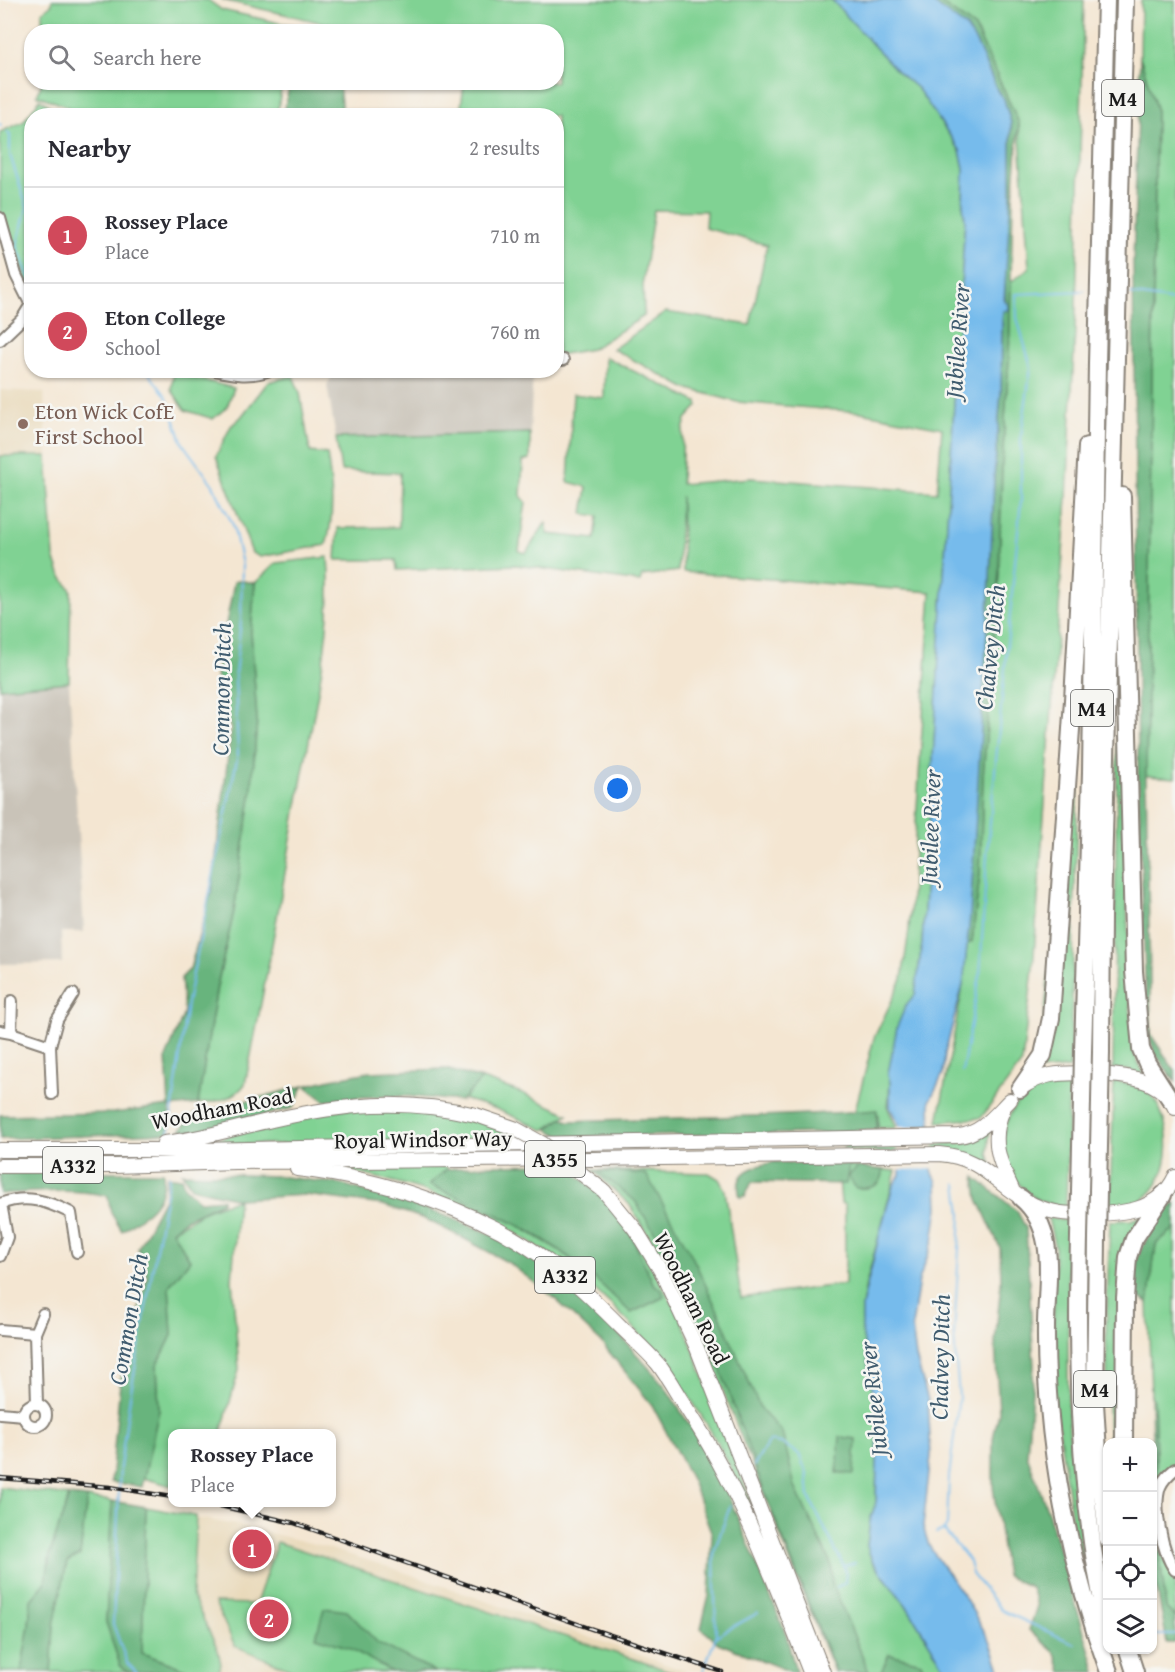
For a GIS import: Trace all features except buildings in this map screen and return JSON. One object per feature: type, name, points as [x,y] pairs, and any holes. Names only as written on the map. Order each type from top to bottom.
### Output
[{"type":"highway","name":"M4","points":[[1103,1604],[1091,1531],[1081,1434],[1078,1373],[1106,0]]},
{"type":"highway","name":"M4","points":[[1103,1504],[1095,1403],[1097,1238],[1102,916],[1125,0]]},
{"type":"highway","name":"M4","points":[[1015,1095],[1043,1055],[1050,1028],[1074,690],[1087,429],[1097,363]]},
{"type":"highway","name":"M4","points":[[1116,383],[1122,484],[1134,971],[1138,1033],[1144,1056],[1173,1103]]},
{"type":"highway","name":"M4","points":[[1124,1438],[1125,1298],[1128,1257],[1134,1239],[1171,1185]]},
{"type":"highway","name":"M4","points":[[1018,1196],[1034,1212],[1046,1239],[1048,1399],[1056,1469],[1080,1574],[1109,1672]]},
{"type":"highway","points":[[1114,1654],[1118,1672]]},
{"type":"highway","points":[[1129,1654],[1136,1672]]},
{"type":"highway","points":[[1135,1654],[1136,1672]]},
{"type":"main road","points":[[1018,1196],[1000,1163],[996,1142],[1000,1119],[1015,1095],[1043,1077],[1070,1072],[1137,1078],[1152,1084],[1173,1103]]},
{"type":"main road","name":"Royal Windsor Way","points":[[195,1144],[964,1136],[987,1124],[1015,1095]]},
{"type":"main road","name":"Woodham Road","points":[[0,1150],[145,1147],[177,1142],[195,1144],[317,1111],[395,1103],[476,1115],[514,1128],[543,1144],[604,1191],[635,1229],[662,1271],[697,1348],[815,1669]]},
{"type":"main road","name":"Royal Windsor Way","points":[[0,1166],[146,1166],[235,1162],[939,1154],[958,1157],[978,1165],[1018,1196],[1037,1207],[1054,1212],[1114,1214],[1134,1211],[1171,1185]]},
{"type":"main road","name":"Woodham Road","points":[[235,1162],[313,1170],[364,1179],[460,1212],[503,1233],[548,1261],[591,1298],[658,1364],[709,1442],[741,1504],[815,1669]]},
{"type":"street","points":[[0,218],[3,237],[24,291]]},
{"type":"street","points":[[0,340],[24,316]]},
{"type":"street","points":[[52,1094],[50,1046],[57,1020],[73,994]]},
{"type":"street","points":[[12,1001],[6,1032],[50,1046]]},
{"type":"street","points":[[0,1256],[7,1237],[0,1204],[10,1200],[46,1201],[71,1213],[77,1252]]},
{"type":"street","points":[[37,1404],[34,1333],[43,1314]]},
{"type":"street","points":[[0,1330],[34,1333]]},
{"type":"street","points":[[37,1404],[46,1411],[46,1417],[43,1423],[31,1426],[25,1420],[24,1415],[29,1406],[37,1404]]},
{"type":"street","points":[[0,1413],[24,1415]]},
{"type":"street","points":[[1175,1469],[1164,1479],[1160,1489],[1159,1507],[1162,1542],[1168,1561],[1175,1570]]},
{"type":"shaded area","points":[[331,378],[533,378],[530,433],[336,438],[327,385]]},
{"type":"shaded area","name":"Eton Wick CofE First School","points":[[0,390],[44,392],[47,456],[0,456]]},
{"type":"shaded area","points":[[69,682],[84,932],[61,932],[62,963],[0,964],[0,688]]},
{"type":"shaded area","points":[[0,1487],[112,1501],[196,1516],[196,1518],[238,1525],[318,1545],[389,1567],[688,1672],[0,1672]]},
{"type":"green space","points":[[52,0],[208,0],[222,10],[284,24],[42,24],[42,12],[52,4]]},
{"type":"green space","points":[[222,0],[832,0],[898,72],[918,89],[960,151],[964,168],[965,219],[922,944],[915,995],[906,1005],[888,1074],[890,1082],[888,1108],[897,1128],[878,1128],[878,1114],[854,1114],[874,1038],[902,979],[909,930],[931,592],[683,572],[681,496],[678,571],[642,576],[640,582],[516,565],[397,570],[396,560],[336,560],[338,528],[399,527],[400,473],[341,471],[336,438],[530,433],[530,459],[523,461],[521,496],[526,502],[519,551],[526,553],[546,522],[548,534],[595,539],[598,516],[583,514],[587,487],[568,482],[573,394],[604,398],[605,357],[697,402],[698,406],[686,419],[683,430],[681,484],[751,478],[937,492],[942,428],[861,412],[737,402],[685,388],[613,349],[666,312],[750,325],[767,245],[705,228],[706,211],[654,210],[643,280],[644,316],[592,349],[564,354],[564,108],[461,108],[463,90],[564,90],[564,24],[328,24]]},
{"type":"green space","points":[[929,0],[937,0],[975,28],[1019,123],[1013,200],[1009,359],[1002,465],[999,573],[983,776],[980,873],[972,942],[967,944],[1001,392],[1002,319],[1003,310],[1008,310],[1005,301],[1004,273],[1011,193],[1011,123],[1004,99],[998,92],[977,44],[967,29]]},
{"type":"green space","points":[[937,0],[1084,0],[1076,309],[1067,498],[1033,969],[1022,1063],[981,1118],[938,1122],[963,985],[967,944],[972,942],[980,873],[983,776],[999,573],[1011,282],[1029,268],[1019,123],[975,28]]},
{"type":"green space","points":[[1141,0],[1175,0],[1175,778],[1146,776],[1156,108],[1140,57]]},
{"type":"green space","points":[[1140,57],[1156,108],[1146,776],[1151,1035],[1175,1071],[1175,1082],[1156,1055],[1147,1033],[1138,773],[1133,261]]},
{"type":"green space","points":[[39,90],[281,90],[278,108],[69,108],[37,95]]},
{"type":"green space","points":[[288,90],[340,90],[341,108],[285,108]]},
{"type":"green space","points":[[40,99],[52,108],[33,108]]},
{"type":"green space","points":[[23,122],[24,276],[0,209],[0,132]]},
{"type":"green space","points":[[173,378],[194,378],[234,388],[227,407],[213,419],[185,410],[171,389]]},
{"type":"green space","points":[[294,378],[300,393],[310,452],[327,454],[332,500],[331,522],[326,545],[260,557],[252,553],[216,456],[231,426],[241,417],[268,382]]},
{"type":"green space","points":[[0,456],[47,456],[54,557],[60,574],[71,590],[69,682],[0,688]]},
{"type":"green space","points":[[328,557],[328,614],[322,671],[245,1084],[230,1096],[218,1101],[198,1104],[217,986],[234,911],[251,797],[257,720],[251,632],[255,583],[276,563]]},
{"type":"green space","points":[[238,580],[255,583],[251,632],[257,720],[251,797],[234,911],[217,986],[198,1104],[170,1107],[168,1133],[0,1139],[0,1115],[113,1113],[169,1106],[166,1058],[184,1013],[181,978],[190,969],[212,889],[231,731],[216,677],[234,582]]},
{"type":"green space","points":[[1119,622],[1131,1033],[1134,1054],[1145,1076],[1128,1070],[1113,1069]]},
{"type":"green space","points":[[1082,634],[1070,1068],[1039,1071]]},
{"type":"green space","points":[[445,1069],[482,1079],[461,1101],[406,1096],[325,1101],[305,1086],[369,1072]]},
{"type":"green space","points":[[482,1079],[522,1093],[568,1114],[544,1130],[494,1108],[463,1099]]},
{"type":"green space","points":[[1059,1081],[1069,1081],[1066,1208],[1035,1198],[1019,1184],[1009,1167],[1004,1149],[1005,1130],[1011,1113],[1022,1098],[1038,1087]]},
{"type":"green space","points":[[1114,1081],[1136,1086],[1148,1092],[1163,1117],[1168,1148],[1161,1177],[1153,1190],[1138,1202],[1110,1208]]},
{"type":"green space","points":[[303,1086],[293,1108],[199,1131],[180,1130],[195,1114]]},
{"type":"green space","points":[[341,1109],[448,1110],[524,1137],[495,1141],[203,1145],[233,1134]]},
{"type":"green space","points":[[877,1110],[877,1130],[828,1133],[563,1137],[547,1129],[563,1118],[568,1121],[761,1116]]},
{"type":"green space","points":[[990,1129],[988,1153],[992,1169],[982,1163],[843,1149],[845,1145],[963,1143],[972,1141]]},
{"type":"green space","points":[[775,1162],[849,1165],[846,1184],[752,1182],[745,1196],[740,1197],[738,1188],[742,1175],[760,1165]]},
{"type":"green space","points":[[563,1164],[603,1196],[623,1217],[653,1283],[662,1291],[664,1297],[631,1313],[578,1264],[543,1239],[495,1214],[429,1185],[447,1169],[490,1165]]},
{"type":"green space","points":[[321,1165],[446,1165],[447,1169],[430,1185],[478,1205],[517,1225],[557,1249],[592,1275],[662,1291],[653,1283],[623,1217],[682,1320],[809,1655],[753,1516],[732,1470],[707,1425],[679,1382],[648,1343],[614,1307],[576,1274],[535,1245],[491,1220],[444,1198],[414,1188]]},
{"type":"green space","points":[[838,1165],[896,1171],[862,1306],[862,1331],[878,1421],[876,1502],[870,1521],[867,1546],[872,1562],[906,1605],[947,1672],[834,1672],[715,1370],[672,1273],[629,1204],[593,1170],[709,1173],[719,1179],[725,1190],[741,1298],[845,1284],[845,1205],[841,1203]]},
{"type":"green space","points":[[858,1167],[883,1170],[883,1176],[875,1186],[856,1188],[849,1175]]},
{"type":"green space","points":[[597,1171],[646,1174],[691,1254],[761,1410],[782,1432],[795,1487],[832,1566],[832,1583],[869,1672],[836,1672],[770,1507],[720,1369],[678,1270],[635,1201]]},
{"type":"green space","points":[[163,1172],[163,1183],[152,1208],[122,1231],[111,1213],[108,1196],[68,1191],[0,1194],[0,1173]]},
{"type":"green space","points":[[182,1173],[277,1176],[341,1184],[436,1212],[511,1242],[591,1303],[664,1385],[717,1468],[786,1634],[796,1672],[718,1643],[701,1628],[709,1595],[712,1534],[692,1481],[652,1405],[601,1342],[553,1297],[509,1263],[425,1219],[383,1205],[305,1195],[238,1199],[192,1188]]},
{"type":"green space","points":[[167,1176],[181,1178],[186,1189],[200,1201],[222,1199],[222,1202],[186,1219],[172,1231],[190,1260],[169,1286],[172,1335],[157,1366],[159,1410],[142,1487],[111,1482],[121,1372],[147,1277],[138,1248],[165,1197]]},
{"type":"green space","points":[[975,1177],[1017,1211],[1026,1228],[1034,1366],[1027,1455],[1048,1512],[1096,1672],[1062,1672],[1055,1653],[1029,1630],[1037,1606],[1031,1587],[1006,1576],[993,1487],[993,1438],[999,1412],[995,1343],[1001,1283],[1000,1248],[978,1199]]},
{"type":"green space","points":[[238,1199],[232,1280],[239,1370],[222,1429],[168,1429],[168,1485],[143,1478],[159,1410],[157,1366],[172,1335],[169,1286],[190,1260],[172,1231],[206,1210]]},
{"type":"green space","points":[[1175,1203],[1175,1228],[1156,1244],[1148,1303],[1138,1297],[1137,1259],[1153,1229]]},
{"type":"green space","points":[[1142,1216],[1137,1224],[1119,1438],[1109,1438],[1106,1329],[1110,1221],[1131,1220]]},
{"type":"green space","points":[[1048,1218],[1068,1221],[1068,1412],[1072,1470],[1084,1566],[1074,1536],[1052,1381],[1055,1248]]},
{"type":"green space","points":[[1175,1228],[1175,1465],[1157,1482],[1157,1438],[1154,1401],[1151,1396],[1148,1303],[1156,1244]]},
{"type":"green space","points":[[1151,1396],[1154,1401],[1155,1438],[1152,1438]]},
{"type":"green space","points":[[840,1437],[856,1439],[854,1474],[837,1473]]},
{"type":"green space","points":[[0,1487],[69,1496],[50,1554],[46,1582],[31,1600],[21,1672],[0,1672]]},
{"type":"green space","points":[[1157,1490],[1159,1549],[1166,1608],[1175,1617],[1175,1643],[1167,1643],[1157,1589]]},
{"type":"green space","points":[[69,1496],[87,1498],[80,1555],[67,1562],[54,1625],[51,1672],[21,1672],[31,1600],[46,1582],[50,1554]]},
{"type":"green space","points":[[87,1498],[112,1501],[106,1622],[120,1665],[127,1672],[51,1672],[54,1625],[67,1561],[80,1555]]},
{"type":"green space","points":[[112,1501],[146,1507],[142,1653],[193,1672],[127,1672],[120,1665],[106,1622]]},
{"type":"green space","points":[[146,1507],[196,1516],[192,1595],[218,1650],[221,1664],[219,1672],[193,1672],[142,1653]]},
{"type":"green space","points":[[277,1542],[673,1672],[297,1672],[235,1646],[215,1603],[256,1604]]},
{"type":"green space","points":[[1159,1549],[1175,1577],[1175,1617],[1166,1608]]},
{"type":"green space","points":[[324,1608],[347,1611],[378,1643],[436,1672],[392,1672],[350,1648],[316,1637]]},
{"type":"green space","points":[[889,1654],[921,1662],[925,1672],[881,1672]]},
{"type":"water","name":"Jubilee River","points":[[832,0],[929,0],[967,28],[977,44],[998,92],[1004,99],[1011,123],[1011,193],[1004,301],[1009,310],[1003,311],[1002,319],[1001,392],[994,477],[970,917],[963,985],[945,1053],[943,1074],[930,1100],[932,1171],[937,1182],[938,1208],[933,1241],[919,1280],[912,1326],[916,1357],[928,1400],[931,1456],[923,1526],[929,1546],[967,1601],[990,1641],[1001,1672],[947,1672],[906,1605],[872,1561],[867,1546],[870,1521],[876,1502],[878,1421],[862,1331],[862,1306],[893,1186],[900,1175],[899,1125],[890,1108],[888,1074],[897,1027],[906,1005],[915,995],[922,944],[965,219],[964,168],[960,150],[918,89],[898,72]]},
{"type":"pier","points":[[896,1127],[934,1127],[935,1169],[897,1170]]},
{"type":"waterway","name":"Common Ditch","points":[[7,132],[10,135],[10,155],[24,198]]},
{"type":"waterway","name":"Common Ditch","points":[[24,218],[17,245],[24,264]]},
{"type":"waterway","name":"Chalvey Ditch","points":[[962,1072],[980,975],[987,854],[1021,500],[1021,436],[1031,367],[1017,318],[1016,294],[1084,291]]},
{"type":"waterway","name":"Chalvey Ditch","points":[[1130,294],[1175,301]]},
{"type":"waterway","name":"Common Ditch","points":[[152,378],[166,396],[183,444],[213,485],[233,525],[242,564],[241,620],[235,675],[238,754],[187,1003],[169,1135]]},
{"type":"waterway","name":"Common Ditch","points":[[136,1672],[127,1663],[113,1624],[120,1467],[169,1176]]},
{"type":"waterway","name":"Chalvey Ditch","points":[[944,1530],[947,1525],[949,1477],[959,1397],[954,1336],[961,1214],[957,1184]]},
{"type":"waterway","points":[[754,1466],[769,1441],[781,1443],[799,1454],[807,1474],[809,1497],[846,1571],[845,1583],[837,1587]]},
{"type":"waterway","points":[[703,1672],[716,1636],[714,1552],[730,1506]]},
{"type":"waterway","points":[[944,1530],[969,1561],[972,1574],[1001,1610],[1075,1644]]},
{"type":"waterway","points":[[936,1533],[944,1530]]},
{"type":"waterway","points":[[844,1566],[855,1563]]},
{"type":"waterway","points":[[716,1636],[758,1613]]},
{"type":"waterway","points":[[1157,1635],[1175,1635]]},
{"type":"railway","points":[[0,1478],[110,1487],[168,1496]]},
{"type":"railway","points":[[225,1507],[294,1523],[589,1628],[722,1672]]},
{"type":"place","name":"Eton Wick CofE First School","points":[[23,424]]},
{"type":"place","name":"Rossey Place","points":[[252,1549]]},
{"type":"place","name":"Eton College","points":[[269,1619]]}]
